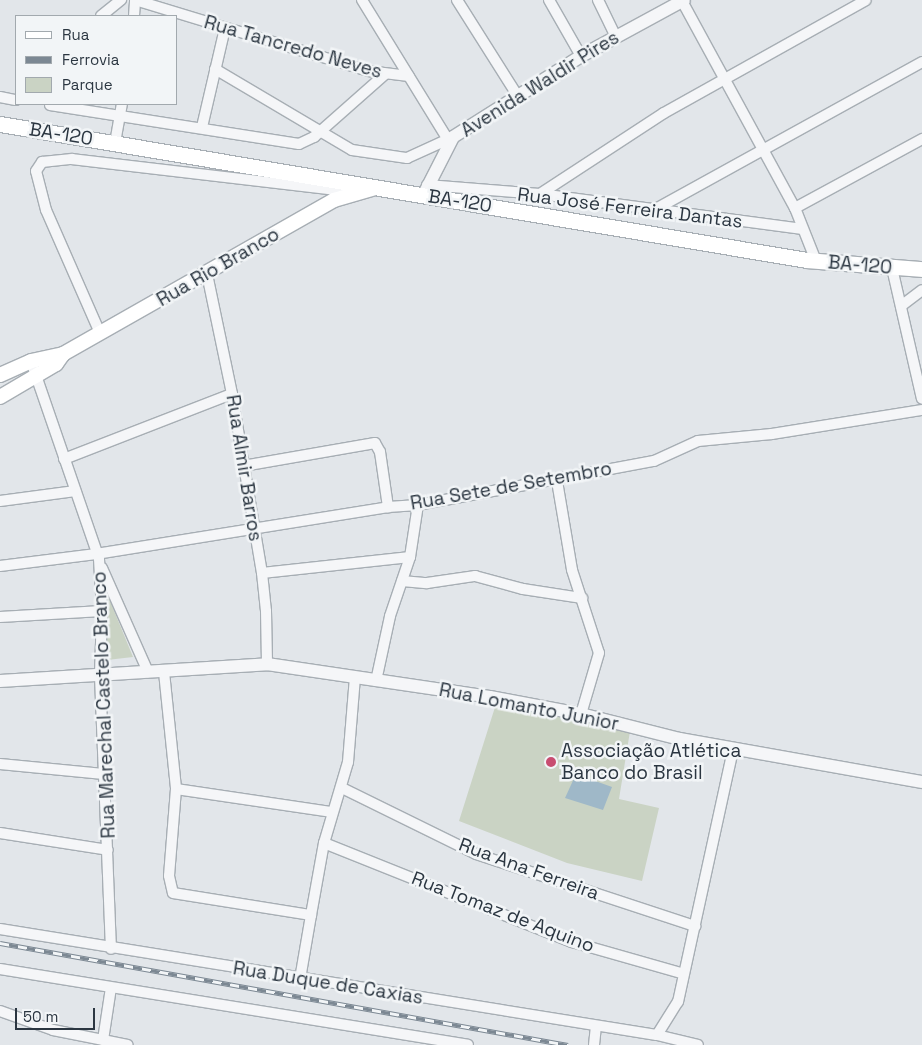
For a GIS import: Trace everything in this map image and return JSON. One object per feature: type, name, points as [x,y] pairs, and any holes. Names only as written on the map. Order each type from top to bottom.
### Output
[{"type":"main road","name":"BA-120","points":[[0,124],[376,188],[425,190],[816,261],[922,269]]},
{"type":"main road","name":"Rua Rio Branco","points":[[0,375],[31,361],[63,354],[208,274],[334,200],[353,192],[376,188]]},
{"type":"main road","name":"Rua Rio Branco","points":[[0,397],[56,364],[63,354]]},
{"type":"street","points":[[102,15],[121,0]]},
{"type":"street","points":[[134,15],[135,0]]},
{"type":"street","name":"Rua Tancredo Neves","points":[[135,0],[384,75],[409,76],[451,139]]},
{"type":"street","points":[[362,0],[409,76]]},
{"type":"street","points":[[457,0],[517,96]]},
{"type":"street","points":[[549,0],[581,56]]},
{"type":"street","points":[[598,0],[616,37]]},
{"type":"street","points":[[683,0],[795,208],[816,261]]},
{"type":"street","name":"Avenida Waldir Pires","points":[[425,190],[451,139],[581,56],[683,0]]},
{"type":"street","points":[[540,194],[618,140],[866,0]]},
{"type":"street","points":[[202,127],[225,28]]},
{"type":"street","points":[[654,210],[922,62]]},
{"type":"street","points":[[215,69],[352,150],[407,158],[451,139]]},
{"type":"street","points":[[62,105],[121,109],[202,127],[298,144],[320,132],[384,75]]},
{"type":"street","points":[[0,97],[15,100]]},
{"type":"street","points":[[115,143],[121,109]]},
{"type":"street","points":[[795,208],[922,139]]},
{"type":"street","points":[[100,333],[46,210],[36,171],[38,164],[54,159],[72,158],[353,192]]},
{"type":"street","name":"Rua José Ferreira Dantas","points":[[425,190],[540,194],[803,229]]},
{"type":"street","points":[[892,268],[922,399]]},
{"type":"street","name":"Rua Almir Barros","points":[[208,274],[232,394],[253,530],[262,573],[266,610],[267,664]]},
{"type":"street","points":[[901,306],[922,290]]},
{"type":"street","name":"Rua Marechal Castelo Branco","points":[[31,361],[98,557],[102,611],[100,676],[112,949]]},
{"type":"street","points":[[64,459],[232,394]]},
{"type":"street","name":"Rua Sete de Setembro","points":[[0,566],[98,557],[388,506],[418,505],[557,481],[586,472],[654,461],[698,441],[772,434],[922,410]]},
{"type":"street","points":[[243,466],[375,443],[380,452],[388,506]]},
{"type":"street","points":[[557,481],[572,570],[599,653],[581,714]]},
{"type":"street","points":[[0,501],[75,491]]},
{"type":"street","points":[[376,681],[390,616],[410,557],[418,505]]},
{"type":"street","points":[[98,557],[148,672]]},
{"type":"street","points":[[262,573],[410,557]]},
{"type":"street","points":[[402,581],[427,582],[476,576],[523,589],[582,598]]},
{"type":"street","points":[[0,617],[102,611]]},
{"type":"street","name":"Rua Lomanto Junior","points":[[100,676],[267,664],[490,697],[581,714],[733,749],[922,782]]},
{"type":"street","points":[[164,672],[176,788],[169,876],[173,893],[311,915]]},
{"type":"street","points":[[0,681],[100,676]]},
{"type":"street","points":[[300,978],[324,843],[332,812],[342,788],[348,762],[355,677]]},
{"type":"street","points":[[657,1035],[674,1013],[695,926],[733,749]]},
{"type":"street","points":[[0,764],[104,774]]},
{"type":"street","points":[[176,788],[332,812]]},
{"type":"street","name":"Rua Ana Ferreira","points":[[342,788],[476,854],[695,926]]},
{"type":"street","name":"Rua Marechal Castelo Branco","points":[[0,833],[108,850]]},
{"type":"street","name":"Rua Tomaz de Aquino","points":[[324,843],[572,942],[684,974]]},
{"type":"street","name":"Rua Duque de Caxias","points":[[0,929],[112,949],[596,1027],[657,1035],[698,1045]]},
{"type":"street","points":[[0,969],[468,1045]]},
{"type":"street","points":[[103,1040],[111,988]]},
{"type":"street","points":[[0,1012],[53,1030],[123,1045]]},
{"type":"street","points":[[594,1045],[596,1027]]},
{"type":"green space","points":[[106,591],[133,657],[107,660]]},
{"type":"green space","name":"Associação Atlética Banco do Brasil","points":[[496,704],[631,725],[619,799],[659,808],[642,881],[567,863],[459,821]]},
{"type":"water","points":[[576,774],[612,787],[603,810],[565,798]]},
{"type":"railway","points":[[0,943],[568,1045]]},
{"type":"place","name":"Associação Atlética Banco do Brasil","points":[[551,762]]}]
